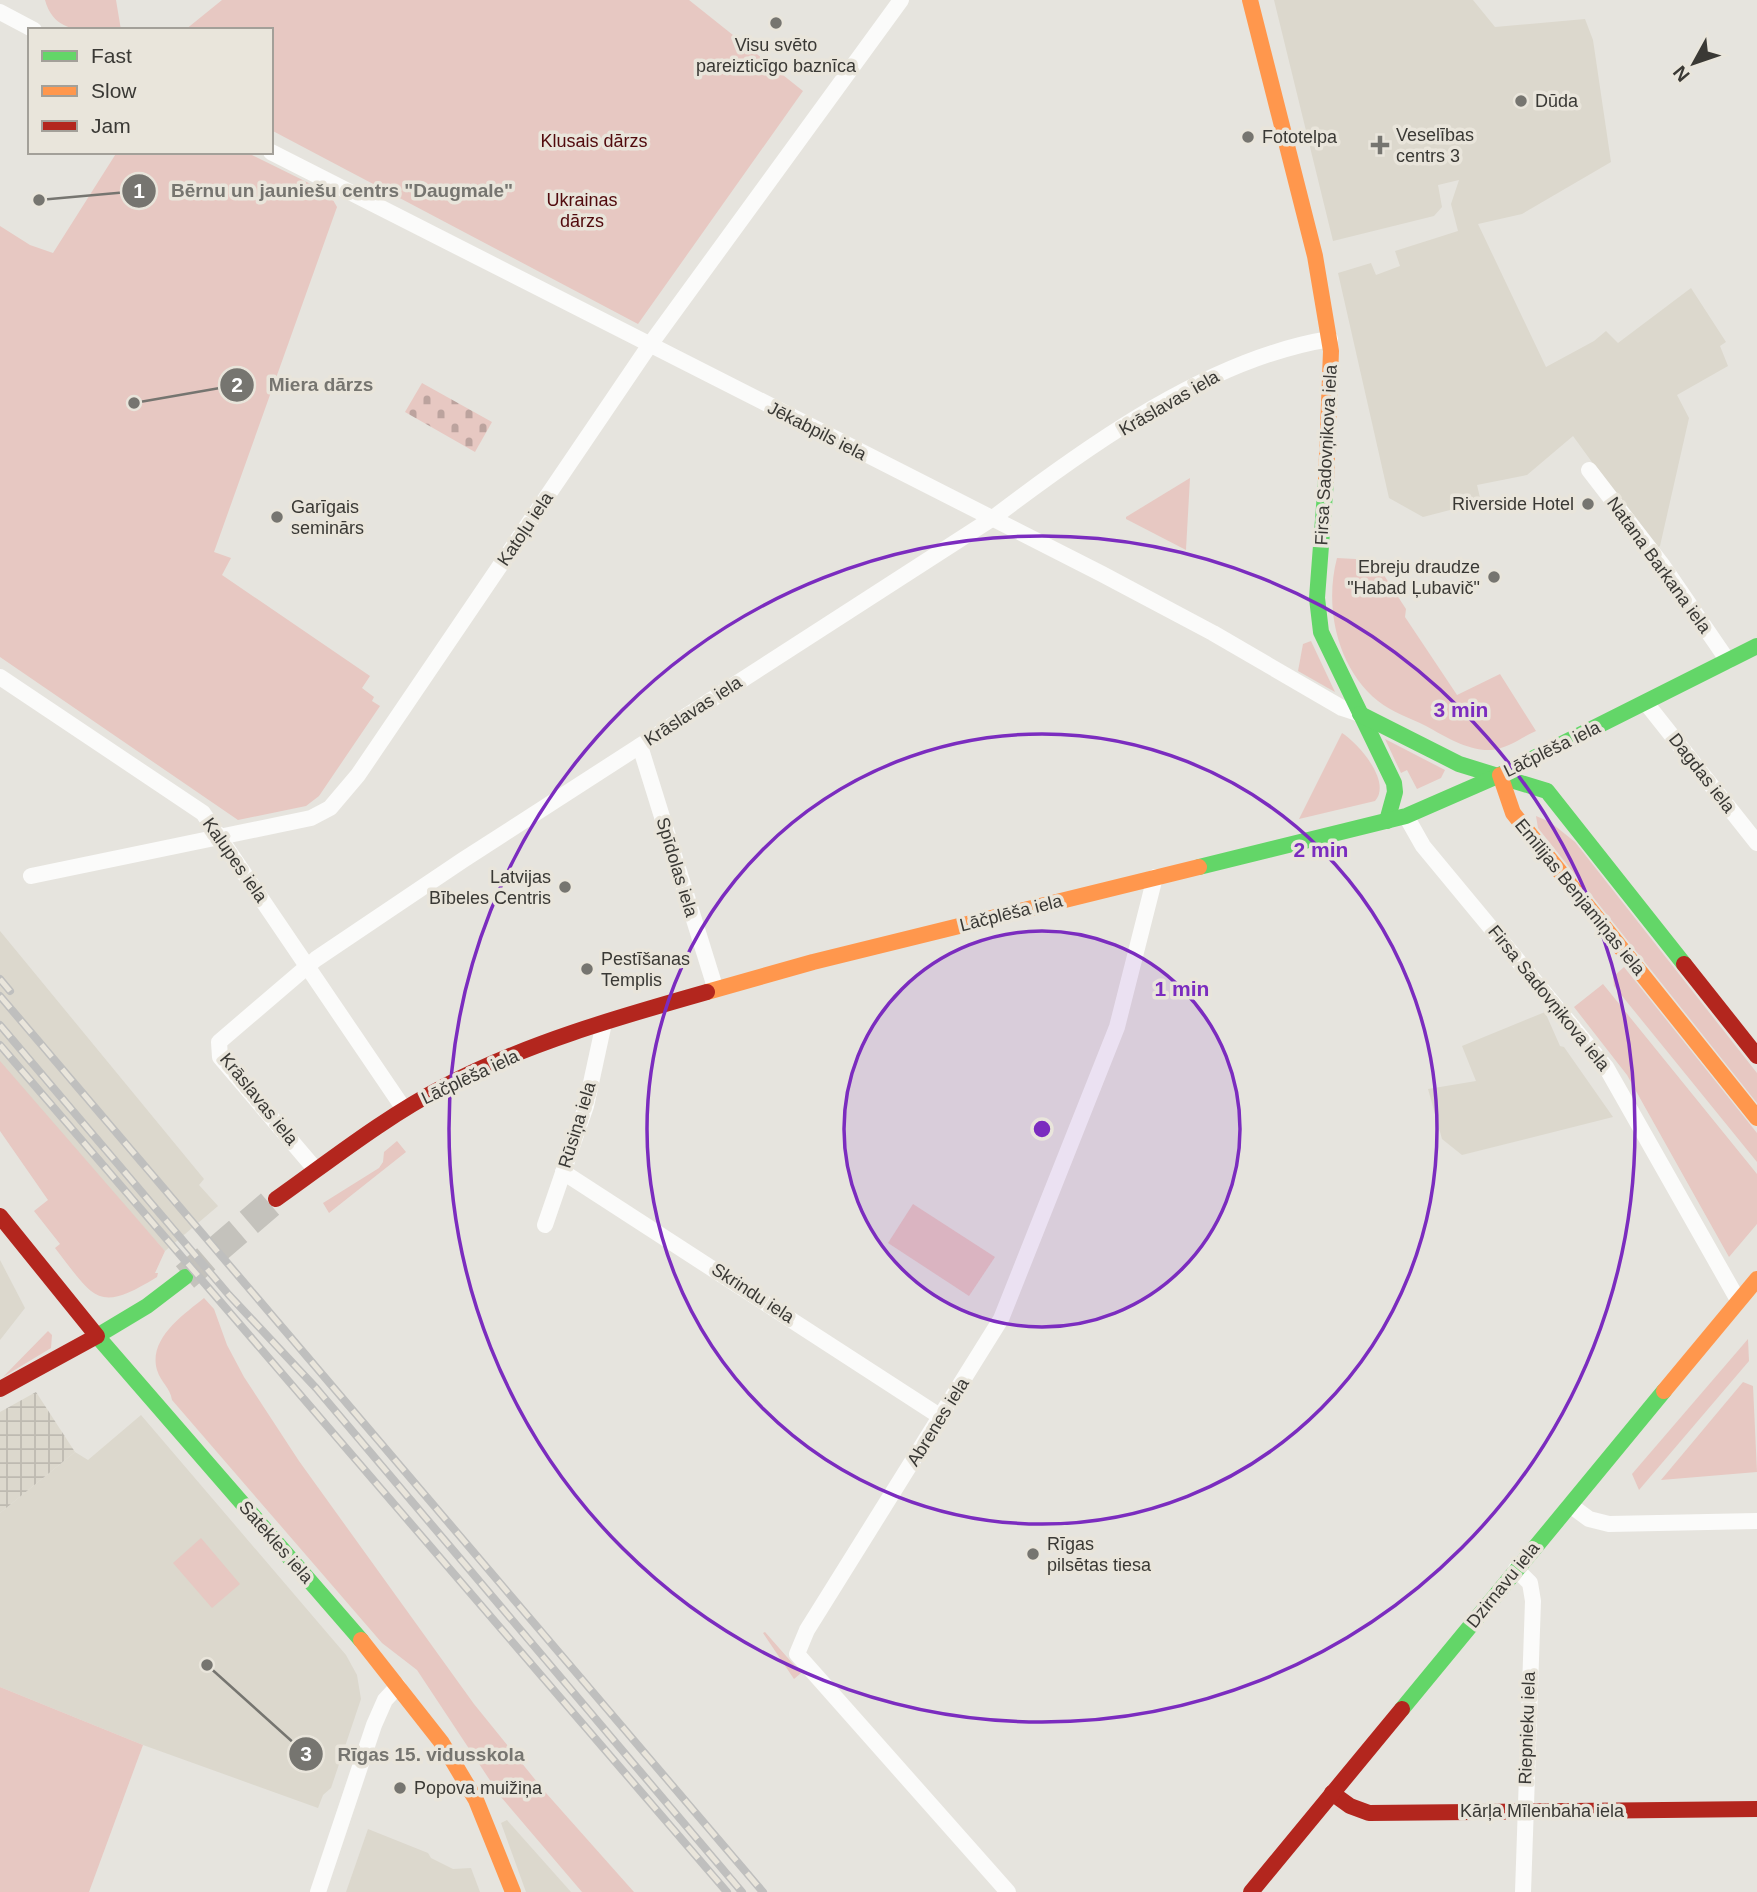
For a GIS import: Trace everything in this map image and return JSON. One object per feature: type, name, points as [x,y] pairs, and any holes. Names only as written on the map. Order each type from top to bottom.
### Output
[{"type":"main road","name":"Firsa Sadovņikova iela","points":[[1250,0],[1315,256],[1330,339],[1331,394],[1317,598],[1321,632],[1328,654],[1394,783],[1395,792],[1387,821]]},
{"type":"main road","name":"Lāčplēša iela","points":[[276,1199],[404,1109],[486,1066],[604,1023],[715,988],[1406,816],[1500,775],[1757,646]]},
{"type":"main road","points":[[1360,714],[1459,764],[1546,791],[1757,1056]]},
{"type":"main road","name":"Emīlijas Benjamiņas iela","points":[[1500,775],[1513,813],[1757,1118]]},
{"type":"main road","name":"Satekles iela","points":[[0,1216],[97,1336],[398,1686],[442,1742],[476,1800],[513,1892]]},
{"type":"main road","points":[[0,1389],[147,1306],[185,1277]]},
{"type":"main road","name":"Dzirnavu iela","points":[[1251,1892],[1757,1279]]},
{"type":"main road","name":"Kārļa Mīlenbaha iela","points":[[1332,1793],[1350,1806],[1369,1812],[1757,1809]]},
{"type":"street","name":"Katoļu iela","points":[[31,876],[311,818],[330,808],[358,775],[649,346],[901,0]]},
{"type":"street","points":[[0,12],[30,28]]},
{"type":"street","name":"Jēkabpils iela","points":[[273,153],[649,346],[993,517],[1213,633],[1342,708],[1360,714]]},
{"type":"street","name":"Krāslavas iela","points":[[316,1170],[220,1057],[218,1049],[219,1042],[307,965],[993,517],[1040,481],[1183,392],[1266,354],[1295,344],[1330,339]]},
{"type":"street","name":"Natana Barkana iela","points":[[1589,470],[1662,566],[1728,661]]},
{"type":"street","name":"Kalupes iela","points":[[0,677],[203,813],[404,1109]]},
{"type":"street","name":"Dagdas iela","points":[[1646,703],[1757,843]]},
{"type":"street","name":"Spīdolas iela","points":[[640,746],[715,988]]},
{"type":"street","name":"Firsa Sadovņikova iela","points":[[1406,816],[1423,846],[1606,1067],[1738,1300]]},
{"type":"street","name":"Abrenes iela","points":[[1008,1892],[797,1654],[807,1630],[1001,1319],[1117,1027],[1155,877]]},
{"type":"street","name":"Rūsiņa iela","points":[[544,1225],[586,1106],[604,1023]]},
{"type":"street","name":"Skrindu iela","points":[[562,1172],[942,1417]]},
{"type":"street","points":[[1570,1505],[1589,1519],[1609,1524],[1757,1521]]},
{"type":"street","name":"Riepnieku iela","points":[[1516,1569],[1530,1583],[1533,1601],[1523,1892]]},
{"type":"street","points":[[318,1892],[374,1725],[385,1700],[398,1686]]},
{"type":"shaded area","points":[[1274,0],[1473,0],[1495,27],[1585,19],[1593,40],[1611,162],[1522,214],[1478,224],[1546,367],[1594,341],[1606,331],[1618,343],[1691,288],[1726,342],[1720,346],[1728,366],[1677,395],[1689,418],[1660,546],[1653,546],[1573,436],[1527,475],[1477,485],[1481,502],[1423,517],[1389,498],[1338,273],[1371,263],[1376,275],[1400,266],[1395,251],[1458,231],[1451,204],[1459,180],[1438,185],[1442,207],[1434,216],[1333,241]]},
{"type":"shaded area","points":[[0,931],[204,1179],[199,1185],[218,1206],[165,1251],[0,1065]]},
{"type":"shaded area","points":[[1545,1012],[1560,1046],[1564,1047],[1613,1117],[1462,1155],[1442,1139],[1428,1089],[1476,1081],[1462,1046]]},
{"type":"shaded area","points":[[0,1260],[25,1308],[0,1340]]},
{"type":"shaded area","points":[[36,1392],[75,1452],[0,1513],[0,1412]]},
{"type":"shaded area","points":[[141,1415],[346,1655],[357,1675],[361,1699],[331,1788],[323,1795],[318,1808],[143,1745],[0,1687],[0,1513],[75,1452],[88,1460]]},
{"type":"shaded area","points":[[507,1820],[571,1892],[526,1892],[501,1823]]},
{"type":"shaded area","points":[[368,1829],[428,1853],[431,1858],[453,1869],[471,1868],[480,1892],[346,1892]]},
{"type":"green space","points":[[45,0],[116,0],[121,28],[72,28],[65,26],[50,12]]},
{"type":"green space","name":"Klusais dārzs","points":[[222,0],[689,0],[803,91],[638,324],[273,131],[273,28],[187,28]]},
{"type":"green space","points":[[116,154],[250,154],[329,193],[337,207],[214,552],[231,558],[222,575],[370,676],[362,688],[374,697],[372,701],[380,706],[319,796],[306,806],[238,820],[0,657],[0,226],[30,245],[53,253]]},
{"type":"green space","points":[[422,383],[492,422],[475,452],[405,412]]},
{"type":"green space","points":[[1190,478],[1186,550],[1126,519],[1126,517]]},
{"type":"green space","points":[[1337,558],[1374,560],[1406,609],[1405,617],[1457,695],[1500,674],[1536,731],[1509,745],[1482,750],[1449,739],[1378,701],[1352,672],[1337,636],[1332,596]]},
{"type":"green space","points":[[1311,641],[1335,692],[1298,671],[1303,644]]},
{"type":"green space","points":[[1342,733],[1364,754],[1377,774],[1379,793],[1375,801],[1299,819]]},
{"type":"green space","points":[[1385,739],[1445,770],[1441,778],[1417,789],[1407,770],[1401,773]]},
{"type":"green space","points":[[1536,816],[1550,822],[1575,842],[1757,1073],[1757,1103],[1538,828]]},
{"type":"green space","points":[[1624,967],[1757,1133],[1757,1162],[1614,986],[1613,977]]},
{"type":"green space","points":[[1603,984],[1757,1174],[1757,1224],[1729,1257],[1627,1075],[1574,1007]]},
{"type":"green space","points":[[0,1061],[165,1251],[155,1273],[158,1273],[157,1277],[121,1295],[109,1298],[99,1296],[79,1279],[55,1248],[60,1244],[34,1211],[48,1200],[0,1131]]},
{"type":"green space","points":[[397,1141],[406,1152],[329,1213],[323,1203],[379,1168],[384,1152]]},
{"type":"green space","points":[[913,1204],[995,1257],[969,1296],[888,1243]]},
{"type":"green space","points":[[204,1298],[214,1309],[227,1345],[244,1377],[299,1461],[474,1704],[546,1793],[634,1892],[582,1892],[501,1797],[417,1670],[382,1643],[172,1400],[157,1370],[158,1348],[169,1329]]},
{"type":"green space","points":[[48,1331],[52,1335],[51,1348],[3,1377]]},
{"type":"green space","points":[[1748,1339],[1749,1361],[1639,1490],[1632,1474]]},
{"type":"green space","points":[[1743,1382],[1753,1386],[1757,1472],[1661,1480]]},
{"type":"green space","points":[[201,1538],[240,1584],[212,1608],[173,1563]]},
{"type":"green space","points":[[765,1632],[801,1673],[794,1679],[763,1633]]},
{"type":"green space","points":[[0,1687],[143,1745],[89,1892],[0,1892]]},
{"type":"tunnel","points":[[185,1277],[276,1199]]},
{"type":"railway","points":[[0,979],[10,991]]},
{"type":"railway","points":[[0,996],[763,1892]]},
{"type":"railway","points":[[0,1025],[229,1295],[316,1388],[742,1892]]},
{"type":"railway","points":[[0,1045],[727,1892]]},
{"type":"traffic: fast","points":[[1326,480],[1317,598],[1321,632],[1394,783],[1395,792],[1387,821]]},
{"type":"traffic: fast","points":[[1199,867],[1406,816],[1500,775],[1757,646]]},
{"type":"traffic: fast","points":[[1360,714],[1459,764],[1547,791],[1684,964]]},
{"type":"traffic: fast","points":[[185,1277],[147,1306],[97,1336],[361,1640]]},
{"type":"traffic: fast","points":[[1402,1709],[1664,1391]]},
{"type":"traffic: slow","points":[[1250,0],[1315,256],[1331,351],[1326,480]]},
{"type":"traffic: slow","points":[[1500,775],[1513,813],[1757,1118]]},
{"type":"traffic: slow","points":[[707,992],[813,962],[1199,867]]},
{"type":"traffic: slow","points":[[1664,1391],[1757,1279]]},
{"type":"traffic: slow","points":[[361,1640],[442,1743],[476,1800],[513,1892]]},
{"type":"traffic: jam","points":[[1684,964],[1757,1056]]},
{"type":"traffic: jam","points":[[276,1199],[401,1111],[476,1071],[574,1032],[707,992]]},
{"type":"traffic: jam","points":[[0,1216],[97,1336],[0,1389]]},
{"type":"traffic: jam","points":[[1251,1892],[1402,1709]]},
{"type":"traffic: jam","points":[[1332,1793],[1350,1806],[1369,1813],[1757,1809]]},
{"type":"place","name":"Visu svēto pareizticīgo baznīca","points":[[776,23]]},
{"type":"place","name":"Dūda","points":[[1521,101]]},
{"type":"place","name":"Fototelpa","points":[[1248,137]]},
{"type":"place","name":"Veselības centrs 3","points":[[1380,145]]},
{"type":"place","name":"Bērnu un jauniešu centrs \"Daugmale\"","points":[[39,200]]},
{"type":"place","name":"Miera dārzs","points":[[134,403]]},
{"type":"place","name":"Riverside Hotel","points":[[1588,504]]},
{"type":"place","name":"Garīgais seminārs","points":[[277,517]]},
{"type":"place","name":"Ebreju draudze \"Habad Ļubavič\"","points":[[1494,577]]},
{"type":"place","name":"Latvijas Bībeles Centris","points":[[565,887]]},
{"type":"place","name":"Pestīšanas Templis","points":[[587,969]]},
{"type":"place","name":"Rīgas pilsētas tiesa","points":[[1033,1554]]},
{"type":"place","name":"Rīgas 15. vidusskola","points":[[207,1665]]},
{"type":"place","name":"Popova muižiņa","points":[[400,1788]]},
{"type":"park label","name":"Ukrainas dārzs","points":[[582,210]]}]
